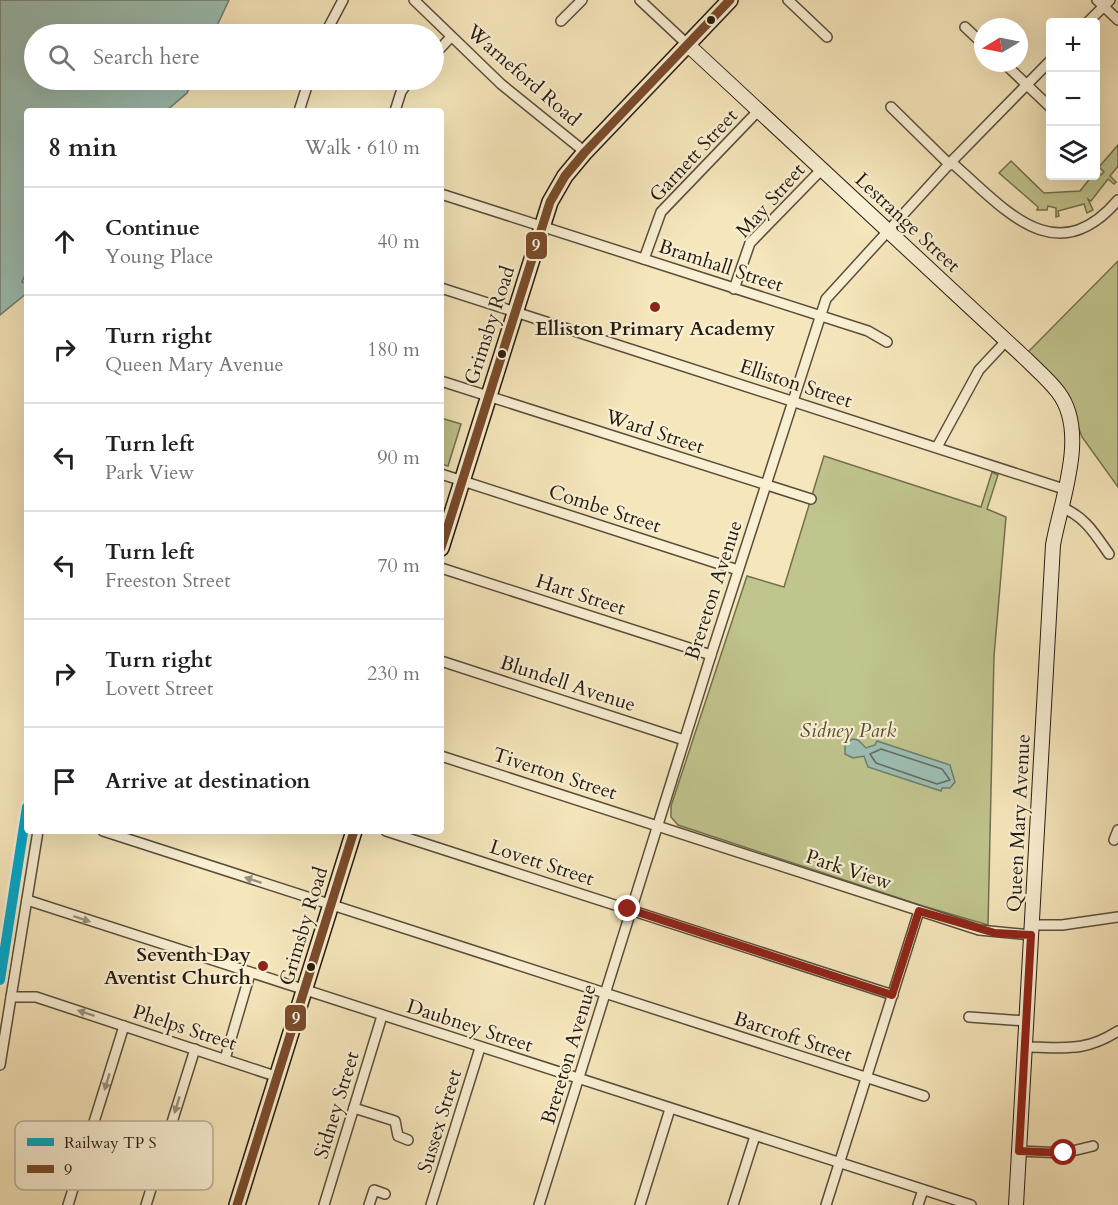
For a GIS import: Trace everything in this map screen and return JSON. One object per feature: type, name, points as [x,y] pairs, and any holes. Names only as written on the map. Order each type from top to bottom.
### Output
[{"type":"main road","name":"Grimsby Road","points":[[444,538],[550,202],[564,176],[585,152],[730,0]]},
{"type":"main road","name":"Grimsby Road","points":[[237,1205],[353,834]]},
{"type":"street","points":[[330,24],[343,0]]},
{"type":"street","name":"Warneford Road","points":[[414,0],[438,24]]},
{"type":"street","points":[[561,21],[582,0]]},
{"type":"street","points":[[640,0],[688,45]]},
{"type":"street","points":[[788,0],[827,37]]},
{"type":"street","points":[[1091,18],[1103,2],[1118,20]]},
{"type":"street","points":[[965,27],[974,36]]},
{"type":"street","name":"Warneford Road","points":[[444,30],[501,84],[585,152]]},
{"type":"street","points":[[444,44],[451,37]]},
{"type":"street","name":"Lestrange Street","points":[[688,45],[1006,340],[1059,393],[1071,417],[1074,445]]},
{"type":"street","name":"Brereton Avenue","points":[[539,1205],[657,825],[826,299],[950,164],[1046,65]]},
{"type":"street","points":[[1013,72],[1046,103]]},
{"type":"street","points":[[300,108],[306,90]]},
{"type":"street","points":[[396,108],[402,90]]},
{"type":"street","points":[[891,107],[950,164],[1024,226],[1060,234],[1082,228],[1103,218],[1118,200]]},
{"type":"street","name":"Garnett Street","points":[[644,259],[661,212],[759,110]]},
{"type":"street","name":"May Street","points":[[734,289],[750,243],[822,169]]},
{"type":"street","name":"Bramhall Street","points":[[444,195],[868,332],[887,342]]},
{"type":"street","name":"Elliston Street","points":[[444,289],[1064,489]]},
{"type":"street","points":[[937,447],[979,370],[1006,340]]},
{"type":"street","name":"Ward Street","points":[[444,382],[811,499]]},
{"type":"street","name":"Queen Mary Avenue","points":[[1016,1205],[1053,545],[1074,445]]},
{"type":"street","name":"Combe Street","points":[[444,475],[738,570]]},
{"type":"street","points":[[1060,507],[1074,511],[1087,522],[1109,554]]},
{"type":"street","name":"Hart Street","points":[[444,569],[711,655]]},
{"type":"street","name":"Blundell Avenue","points":[[444,662],[684,740]]},
{"type":"street","name":"Tiverton Street","points":[[444,757],[657,825]]},
{"type":"street","name":"Park View","points":[[657,825],[987,932],[1031,930],[1118,917]]},
{"type":"street","points":[[1114,840],[1117,826]]},
{"type":"street","points":[[0,1065],[38,834]]},
{"type":"street","name":"Barcroft Street","points":[[112,834],[924,1096]]},
{"type":"street","name":"Lovett Street","points":[[395,834],[892,995]]},
{"type":"street","name":"Daubney Street","points":[[27,900],[250,974],[971,1205]]},
{"type":"street","points":[[826,1205],[919,911]]},
{"type":"street","points":[[225,1059],[250,974]]},
{"type":"street","name":"Phelps Street","points":[[11,997],[36,997],[278,1077]]},
{"type":"street","name":"Sidney Street","points":[[324,1205],[382,1016]]},
{"type":"street","points":[[969,1017],[1026,1021]]},
{"type":"street","points":[[94,1121],[124,1026]]},
{"type":"street","points":[[1025,1047],[1083,1048],[1116,1035]]},
{"type":"street","name":"Sussex Street","points":[[431,1205],[480,1048]]},
{"type":"street","points":[[172,1121],[195,1049]]},
{"type":"street","points":[[354,1108],[395,1121],[398,1136],[408,1140]]},
{"type":"street","points":[[640,1205],[670,1109]]},
{"type":"street","points":[[733,1205],[755,1136]]},
{"type":"street","points":[[1019,1151],[1064,1153],[1093,1146]]},
{"type":"street","points":[[68,1205],[73,1190]]},
{"type":"street","points":[[146,1205],[151,1190]]},
{"type":"street","points":[[369,1205],[374,1190],[386,1194]]},
{"type":"street","points":[[918,1205],[923,1190]]},
{"type":"green space","points":[[1118,145],[1118,166],[1110,176],[1116,182],[1114,184],[1108,179],[1091,201],[1088,199],[1093,210],[1087,213],[1084,204],[1058,211],[1059,216],[1056,217],[1056,208],[1048,206],[1047,210],[1037,210],[1038,207],[999,173],[1011,161],[1044,193],[1080,191],[1089,180],[1100,180],[1100,174],[1104,172],[1100,166]]},
{"type":"green space","points":[[1118,261],[1118,487],[1082,437],[1075,418],[1028,352]]},
{"type":"green space","points":[[444,419],[461,424],[448,466],[444,465]]},
{"type":"green space","name":"Sidney Park","points":[[824,456],[981,507],[992,472],[998,475],[987,509],[1006,517],[994,656],[988,925],[923,906],[678,825],[671,817],[671,806],[747,576],[784,587]]},
{"type":"water","points":[[0,0],[229,0],[218,24],[24,24],[24,90],[188,90],[170,108],[24,108],[24,277],[22,282],[24,282],[24,295],[0,315]]},
{"type":"water","points":[[852,739],[858,740],[866,748],[875,745],[877,741],[950,765],[955,782],[950,788],[942,788],[941,791],[868,767],[864,756],[853,758],[845,754],[845,745]]},
{"type":"transit line","name":"9","points":[[444,538],[550,202],[565,176],[585,152],[730,0]]},
{"type":"transit line","points":[[0,980],[24,826]]},
{"type":"transit line","name":"9","points":[[237,1205],[353,834]]},
{"type":"place","name":"Elliston Primary Academy","points":[[655,307]]},
{"type":"place","name":"Seventh Day Aventist Church","points":[[263,966]]},
{"type":"route","points":[[628,909],[892,995],[919,911],[979,930],[1031,935],[1019,1151],[1064,1153]]}]
